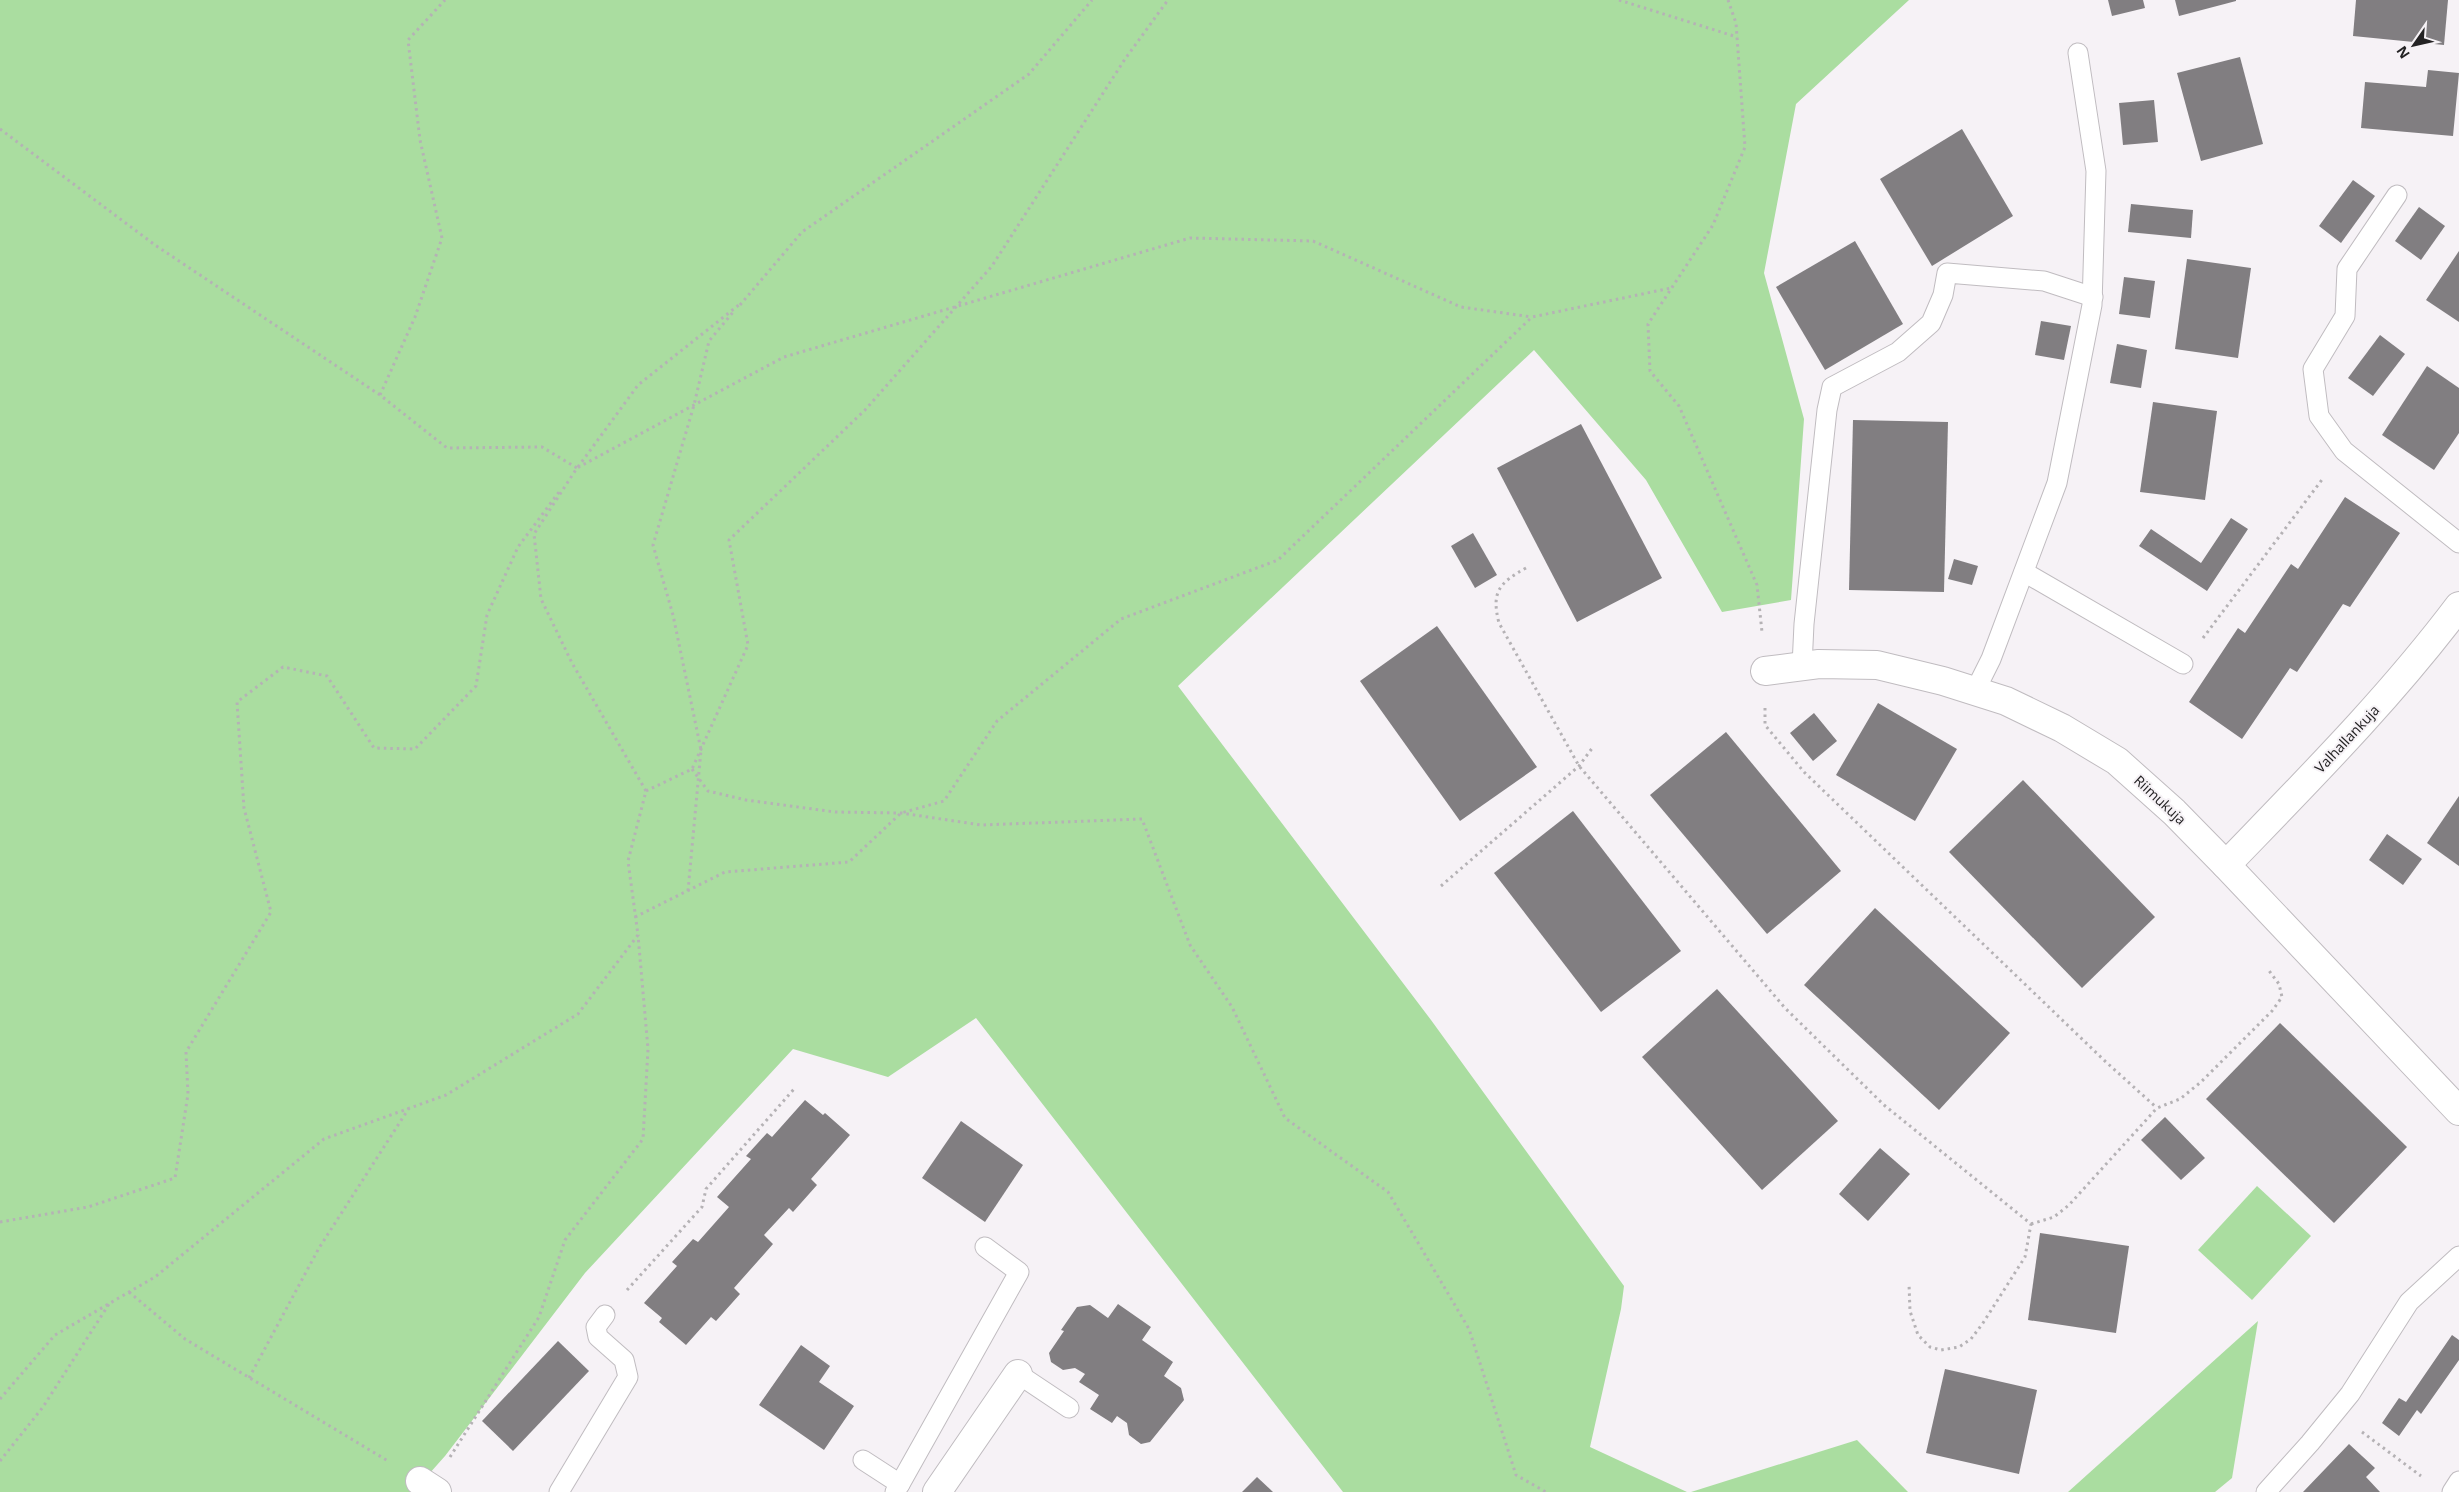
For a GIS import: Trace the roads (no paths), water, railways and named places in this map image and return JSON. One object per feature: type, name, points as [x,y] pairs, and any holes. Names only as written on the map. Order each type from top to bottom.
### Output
[{"type":"street","name":"Valhallankuja","points":[[2226,865],[2368,718],[2427,648],[2459,606]]},
{"type":"street","name":"Riimukuja","points":[[1765,671],[1819,664],[1877,665],[2006,701],[2062,728],[2117,761],[2174,812],[2226,865],[2459,1111]]},
{"type":"street","points":[[937,1492],[1018,1374]]},
{"type":"lane","points":[[1975,691],[1991,659],[2057,484],[2093,297],[2096,171],[2078,53]]},
{"type":"lane","points":[[2397,195],[2347,269],[2345,316],[2313,369],[2319,416],[2344,451],[2459,543]]},
{"type":"lane","points":[[1802,666],[1807,595],[1827,410],[1832,387],[1898,352],[1931,324],[1943,295],[1947,273],[2044,281],[2093,297]]},
{"type":"lane","points":[[2024,572],[2183,664]]},
{"type":"lane","points":[[862,1460],[898,1488],[1019,1272],[985,1247]]},
{"type":"lane","points":[[2266,1492],[2350,1394],[2410,1302],[2459,1256]]},
{"type":"lane","points":[[559,1492],[628,1377],[624,1360],[598,1337],[596,1327],[604,1315]]},
{"type":"lane","points":[[1018,1374],[1070,1408]]},
{"type":"lane","points":[[2452,1492],[2459,1482]]}]
